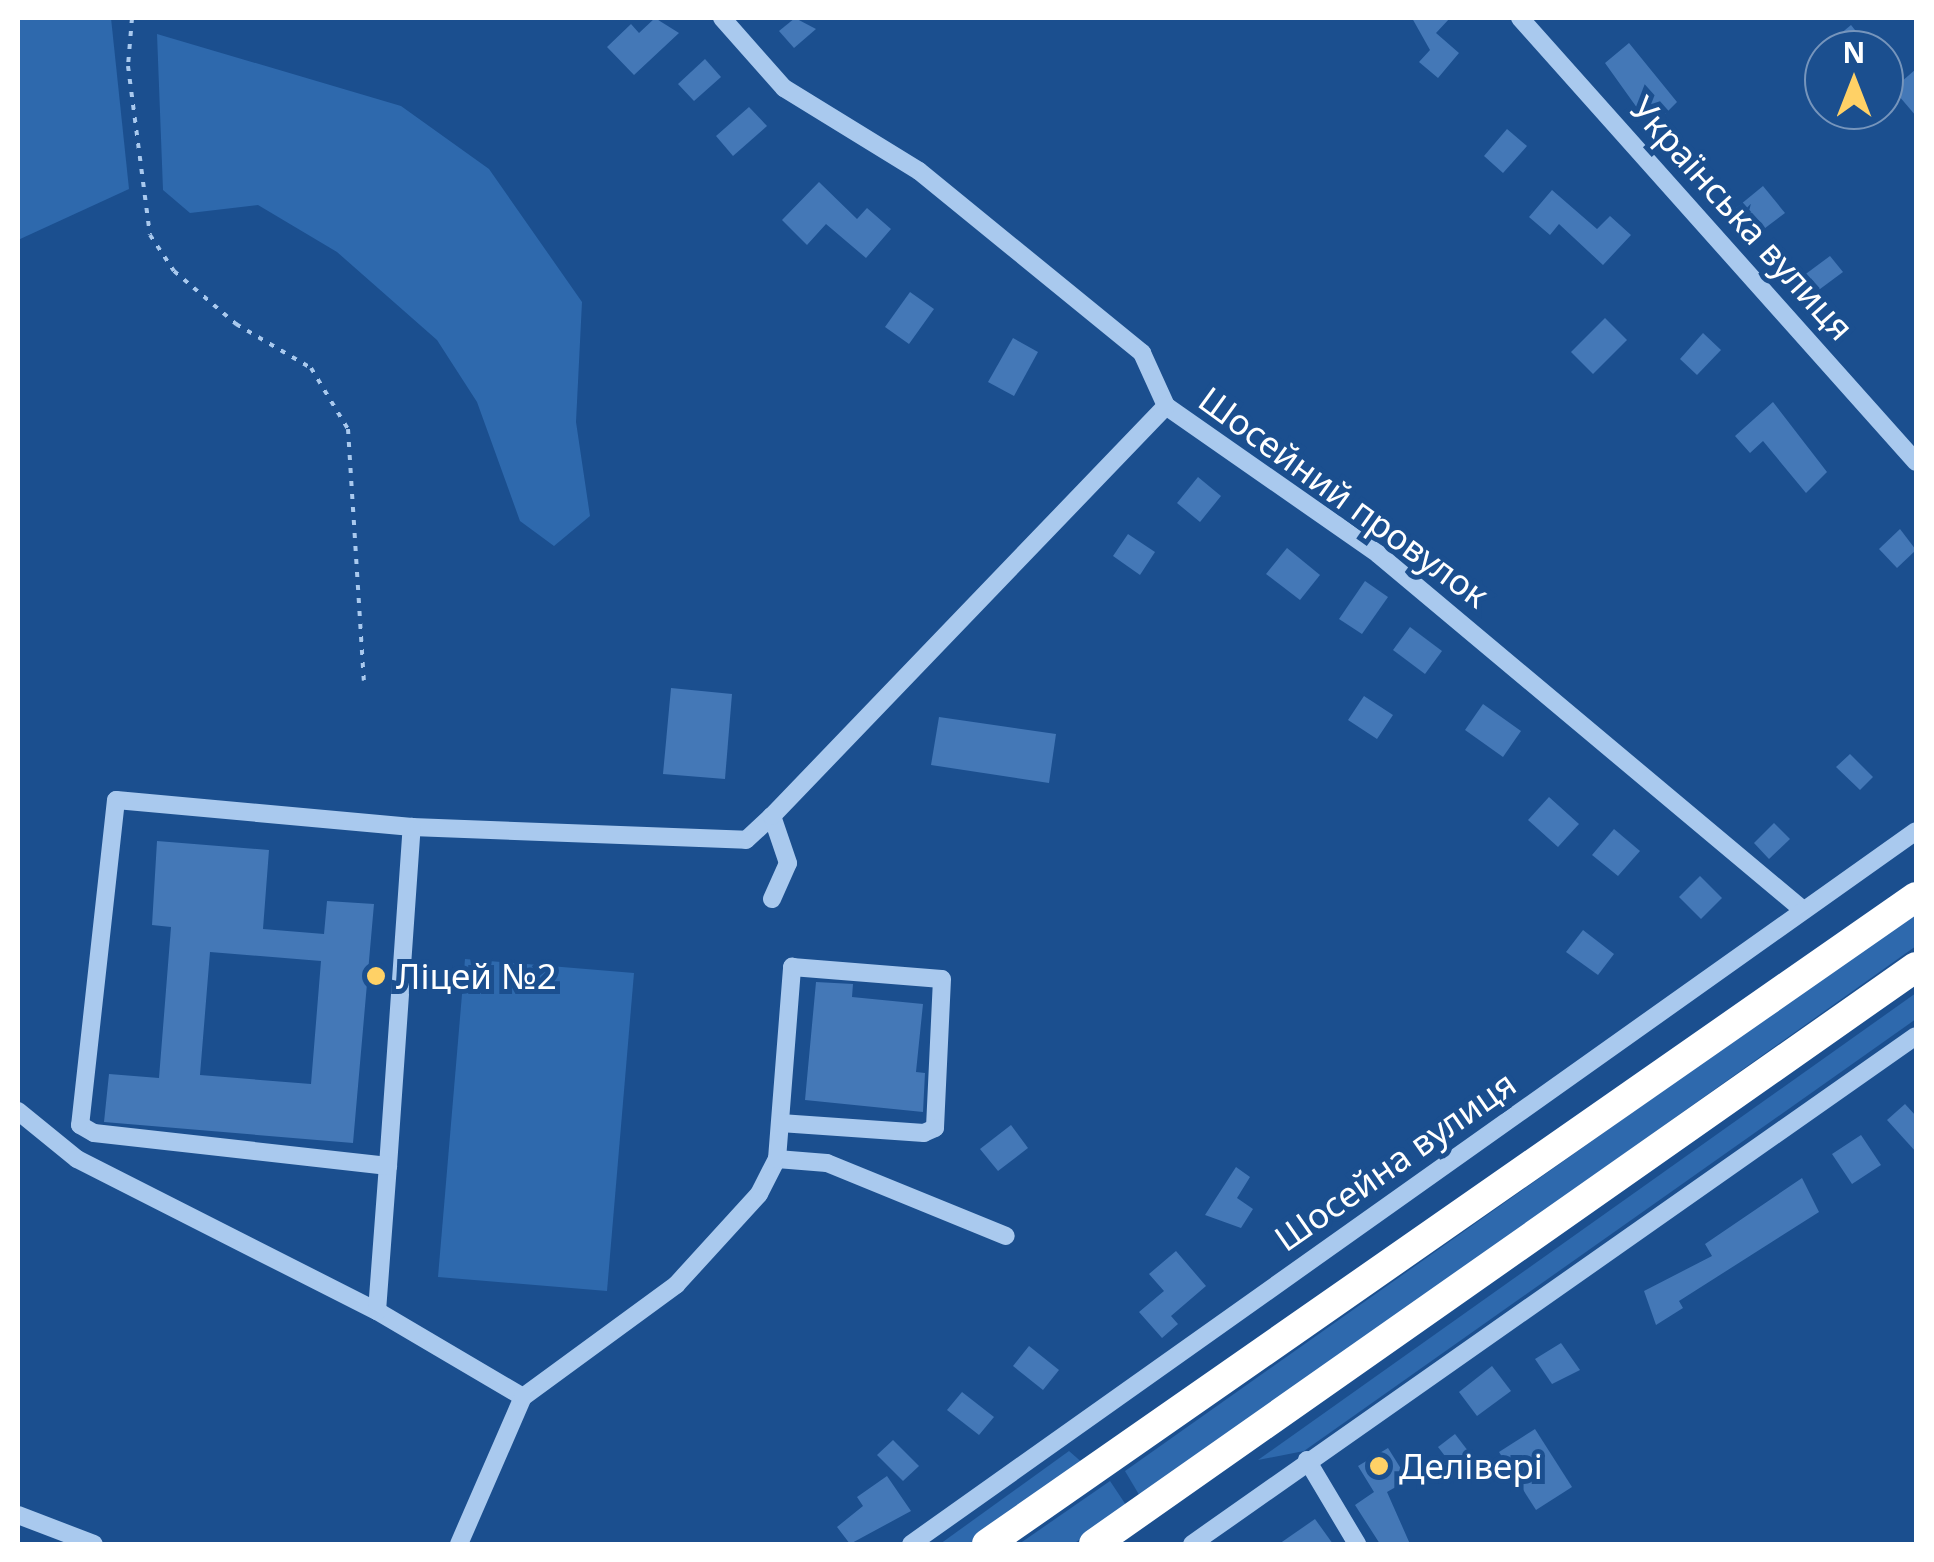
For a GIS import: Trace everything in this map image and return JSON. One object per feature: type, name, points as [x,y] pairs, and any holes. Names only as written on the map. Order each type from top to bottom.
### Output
[{"type":"highway","points":[[987,1544],[1916,897]]},
{"type":"highway","points":[[1094,1544],[1916,967]]},
{"type":"street","name":"Шосейний провулок","points":[[722,18],[784,88],[919,171],[1142,353],[1166,406],[1378,554],[1803,910]]},
{"type":"street","name":"Українська вулиця","points":[[1520,18],[1916,462]]},
{"type":"street","points":[[388,1166],[94,1133],[80,1125],[116,800],[412,828],[746,840],[1166,406]]},
{"type":"street","points":[[772,816],[788,863],[772,900]]},
{"type":"street","points":[[377,1311],[412,828]]},
{"type":"street","name":"Шосейна вулиця","points":[[911,1544],[1916,831]]},
{"type":"street","points":[[459,1544],[523,1397],[676,1285],[759,1194],[777,1159],[792,967],[942,978],[935,1128],[924,1134],[780,1123]]},
{"type":"street","points":[[1192,1544],[1916,1036]]},
{"type":"street","points":[[18,1111],[77,1160],[377,1311],[523,1397]]},
{"type":"street","points":[[777,1159],[827,1162],[1006,1236]]},
{"type":"street","points":[[1307,1460],[1357,1544]]},
{"type":"street","points":[[18,1515],[94,1544]]},
{"type":"path","points":[[132,18],[128,66],[150,236],[174,271],[236,324],[311,368],[348,428],[364,680]]},
{"type":"shaded area","points":[[18,18],[111,18],[129,189],[18,240]]},
{"type":"shaded area","points":[[157,34],[401,106],[489,169],[582,302],[576,422],[590,516],[554,546],[520,521],[477,402],[437,340],[337,252],[258,205],[190,213],[163,190]]},
{"type":"shaded area","points":[[1916,912],[1916,946],[1141,1498],[1125,1471]]},
{"type":"shaded area","points":[[465,959],[634,973],[607,1291],[438,1277]]},
{"type":"shaded area","points":[[1916,993],[1916,1019],[1304,1451],[1258,1460]]},
{"type":"shaded area","points":[[1069,1451],[1085,1465],[969,1544],[940,1544]]},
{"type":"shaded area","points":[[1110,1481],[1128,1508],[1073,1544],[1019,1544]]},
{"type":"building","points":[[655,18],[679,33],[634,75],[607,47],[631,24],[639,33]]},
{"type":"building","points":[[795,18],[816,29],[794,48],[779,31]]},
{"type":"building","points":[[1412,18],[1450,18],[1436,33],[1459,53],[1438,78],[1419,62],[1430,50]]},
{"type":"building","points":[[1629,43],[1677,102],[1663,116],[1656,108],[1645,119],[1605,63]]},
{"type":"building","points":[[705,59],[721,77],[694,101],[678,84]]},
{"type":"building","points":[[1916,69],[1916,116],[1904,102],[1904,79]]},
{"type":"building","points":[[749,107],[767,126],[733,156],[716,136]]},
{"type":"building","points":[[1507,129],[1527,146],[1503,173],[1484,156]]},
{"type":"building","points":[[819,182],[857,219],[867,208],[891,229],[866,258],[826,224],[807,245],[782,220]]},
{"type":"building","points":[[1763,186],[1785,213],[1756,235],[1735,209]]},
{"type":"building","points":[[1552,190],[1597,229],[1610,216],[1631,235],[1603,265],[1559,224],[1550,235],[1529,217]]},
{"type":"building","points":[[1830,256],[1843,272],[1816,292],[1803,276]]},
{"type":"building","points":[[910,292],[934,309],[909,344],[885,327]]},
{"type":"building","points":[[1605,318],[1627,340],[1593,374],[1571,352]]},
{"type":"building","points":[[1703,333],[1721,350],[1697,375],[1680,359]]},
{"type":"building","points":[[1013,338],[1038,352],[1014,396],[988,382]]},
{"type":"building","points":[[1773,402],[1827,472],[1806,493],[1763,441],[1750,453],[1735,436]]},
{"type":"building","points":[[1198,477],[1221,496],[1200,522],[1177,503]]},
{"type":"building","points":[[1900,529],[1916,550],[1897,568],[1879,549]]},
{"type":"building","points":[[1128,534],[1155,552],[1140,575],[1113,556]]},
{"type":"building","points":[[1287,548],[1320,575],[1300,600],[1266,574]]},
{"type":"building","points":[[1365,581],[1388,597],[1362,634],[1339,619]]},
{"type":"building","points":[[1410,627],[1442,651],[1425,674],[1393,650]]},
{"type":"building","points":[[671,688],[732,694],[725,779],[663,774]]},
{"type":"building","points":[[1364,696],[1393,715],[1377,739],[1348,720]]},
{"type":"building","points":[[1483,704],[1521,731],[1503,757],[1465,730]]},
{"type":"building","points":[[939,717],[1056,734],[1049,783],[931,765]]},
{"type":"building","points":[[1850,754],[1873,777],[1860,790],[1836,767]]},
{"type":"building","points":[[1549,797],[1579,824],[1558,847],[1528,820]]},
{"type":"building","points":[[1774,823],[1790,839],[1769,859],[1754,843]]},
{"type":"building","points":[[1614,829],[1640,851],[1618,876],[1592,855]]},
{"type":"building","points":[[157,841],[269,850],[263,929],[324,934],[327,901],[374,904],[353,1143],[104,1122],[109,1074],[159,1078],[171,927],[152,925]],"holes":[[[210,952],[321,961],[311,1084],[200,1075]]]},
{"type":"building","points":[[1700,876],[1722,898],[1701,919],[1679,897]]},
{"type":"building","points":[[1583,930],[1614,954],[1598,975],[1566,952]]},
{"type":"building","points":[[816,982],[853,984],[852,997],[923,1004],[916,1072],[925,1073],[923,1112],[805,1100]]},
{"type":"building","points":[[1905,1104],[1916,1116],[1916,1152],[1887,1120]]},
{"type":"building","points":[[1011,1125],[1028,1148],[998,1171],[980,1149]]},
{"type":"building","points":[[1861,1135],[1881,1165],[1852,1184],[1832,1154]]},
{"type":"building","points":[[1236,1167],[1250,1177],[1237,1198],[1253,1209],[1241,1228],[1205,1215]]},
{"type":"building","points":[[1802,1178],[1819,1212],[1679,1301],[1683,1308],[1656,1325],[1644,1291],[1712,1256],[1705,1244]]},
{"type":"building","points":[[1176,1251],[1206,1286],[1171,1316],[1178,1324],[1162,1338],[1139,1312],[1164,1291],[1149,1274]]},
{"type":"building","points":[[1561,1343],[1580,1370],[1552,1384],[1535,1359]]},
{"type":"building","points":[[1029,1346],[1059,1370],[1043,1390],[1013,1366]]},
{"type":"building","points":[[1492,1366],[1511,1391],[1477,1416],[1459,1392]]},
{"type":"building","points":[[962,1392],[994,1417],[979,1435],[947,1410]]},
{"type":"building","points":[[1535,1429],[1572,1487],[1536,1510],[1499,1452]]},
{"type":"building","points":[[1455,1434],[1475,1460],[1458,1473],[1438,1447]]},
{"type":"building","points":[[893,1440],[919,1466],[903,1481],[877,1455]]},
{"type":"building","points":[[1388,1448],[1408,1480],[1387,1492],[1410,1544],[1380,1544],[1355,1505],[1374,1492],[1358,1466]]},
{"type":"building","points":[[887,1476],[911,1511],[850,1544],[837,1527],[863,1506],[857,1497]]},
{"type":"building","points":[[1315,1519],[1333,1544],[1279,1544]]},
{"type":"place","name":"Ліцей №2","points":[[376,976]]},
{"type":"place","name":"Делівері","points":[[1379,1466]]}]
